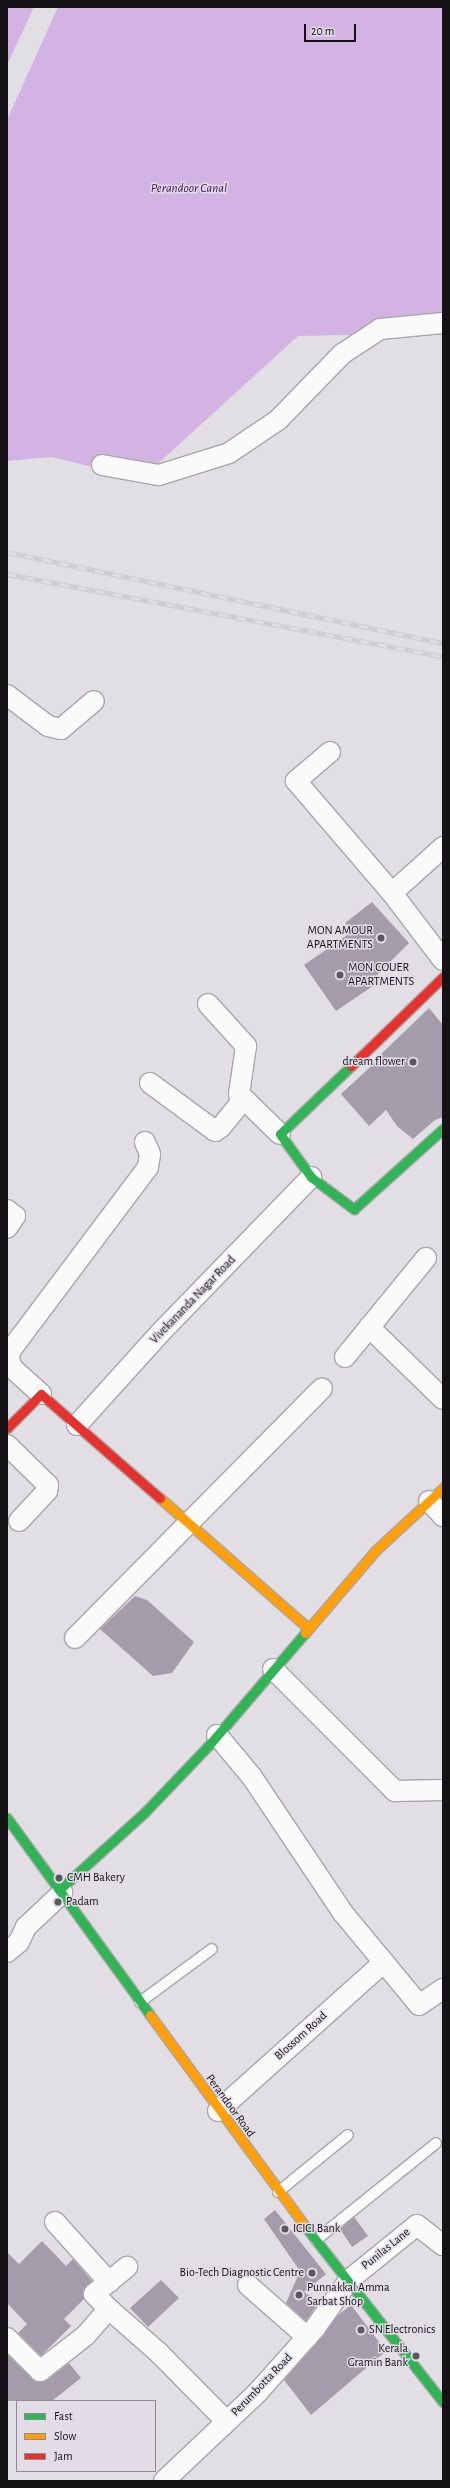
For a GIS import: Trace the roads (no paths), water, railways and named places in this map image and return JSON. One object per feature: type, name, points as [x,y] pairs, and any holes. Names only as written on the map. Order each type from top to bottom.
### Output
[{"type":"street","points":[[102,465],[159,475],[229,453],[278,420],[342,354],[380,329],[443,323]]},
{"type":"street","points":[[7,695],[48,726],[61,729],[94,701]]},
{"type":"street","points":[[330,752],[296,781],[392,894],[443,960]]},
{"type":"street","points":[[392,894],[443,847]]},
{"type":"street","points":[[280,1134],[443,977]]},
{"type":"street","points":[[208,1004],[246,1046],[239,1094],[280,1134],[311,1177],[354,1209],[443,1129]]},
{"type":"street","points":[[150,1083],[214,1131],[221,1127],[244,1100]]},
{"type":"street","points":[[145,1142],[150,1154],[148,1167],[10,1351],[9,1358],[12,1368],[309,1629]]},
{"type":"street","name":"Vivekananda Nagar Road","points":[[77,1426],[161,1332],[311,1177]]},
{"type":"street","points":[[7,1210],[15,1216],[7,1228]]},
{"type":"street","points":[[345,1357],[426,1258]]},
{"type":"street","points":[[369,1327],[440,1391]]},
{"type":"street","points":[[75,1638],[322,1388]]},
{"type":"street","points":[[7,1428],[41,1394]]},
{"type":"street","points":[[7,1445],[48,1485],[47,1491],[19,1521]]},
{"type":"street","points":[[7,1952],[19,1942],[26,1927],[145,1812],[217,1735],[375,1551],[436,1495],[443,1516]]},
{"type":"street","points":[[273,1669],[395,1791],[443,1790]]},
{"type":"street","points":[[217,1735],[252,1776],[343,1913],[419,2005],[443,1989]]},
{"type":"street","name":"Perandoor Road","points":[[7,1818],[278,2192],[442,2396]]},
{"type":"street","name":"Blossom Road","points":[[218,2111],[384,1962]]},
{"type":"street","points":[[55,2222],[109,2282]]},
{"type":"street","name":"Punilas Lane","points":[[349,2280],[417,2225],[443,2245]]},
{"type":"street","points":[[127,2267],[94,2294],[159,2353],[226,2421]]},
{"type":"street","name":"Perumbotta Road","points":[[164,2481],[258,2392],[307,2337],[349,2280]]},
{"type":"street","points":[[248,2285],[307,2337]]},
{"type":"street","points":[[7,2338],[40,2371],[86,2335],[109,2309]]},
{"type":"lane","points":[[140,2002],[212,1949]]},
{"type":"lane","points":[[278,2192],[348,2135]]},
{"type":"lane","points":[[316,2240],[436,2142]]},
{"type":"water","points":[[7,7],[34,7],[7,65]]},
{"type":"water","name":"Perandoor Canal","points":[[58,7],[443,7],[443,333],[298,336],[141,479],[52,457],[7,461],[7,120]]},
{"type":"railway","points":[[7,552],[443,643]]},
{"type":"railway","points":[[7,574],[443,656]]},
{"type":"place","name":"MON AMOUR APARTMENTS","points":[[381,938]]},
{"type":"place","name":"MON COUER APARTMENTS","points":[[340,975]]},
{"type":"place","name":"dream flower","points":[[413,1062]]},
{"type":"place","name":"CMH Bakery","points":[[59,1878]]},
{"type":"place","name":"Padam","points":[[58,1902]]},
{"type":"place","name":"ICICI Bank","points":[[285,2229]]},
{"type":"place","name":"Bio-Tech Diagnostic Centre","points":[[312,2273]]},
{"type":"place","name":"Punnakkal Amma Sarbat Shop","points":[[299,2295]]},
{"type":"place","name":"SN Electronics","points":[[361,2330]]},
{"type":"place","name":"Kerala Gramin Bank","points":[[416,2356]]}]
